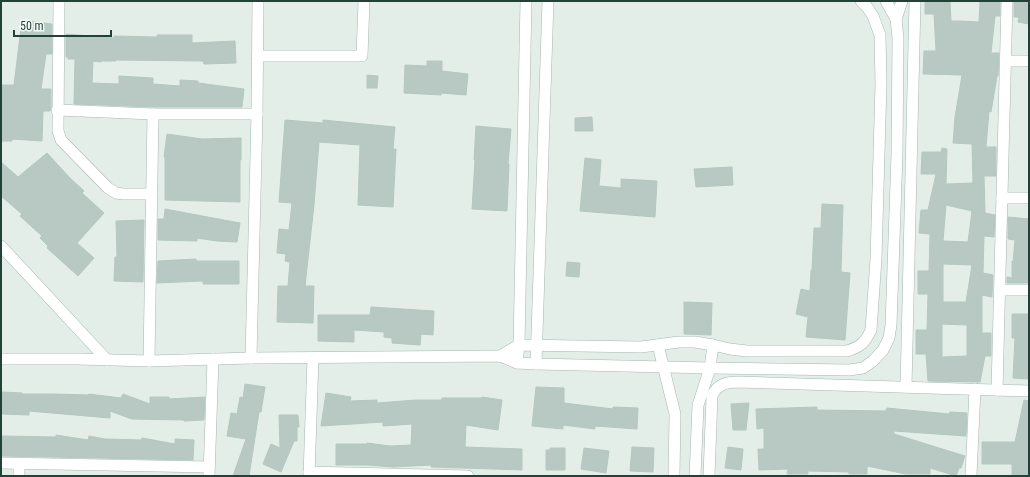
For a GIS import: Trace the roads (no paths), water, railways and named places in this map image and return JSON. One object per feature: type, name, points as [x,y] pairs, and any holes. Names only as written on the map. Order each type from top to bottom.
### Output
[{"type":"street","points":[[59,1],[57,110],[60,140],[108,188],[116,193],[152,194]]},
{"type":"street","points":[[251,358],[258,1]]},
{"type":"street","points":[[257,56],[362,56],[364,1]]},
{"type":"street","points":[[518,363],[526,1]]},
{"type":"street","points":[[536,364],[548,1]]},
{"type":"street","points":[[500,356],[519,345],[640,347],[679,342],[695,342],[747,351],[847,351],[862,345],[867,339],[871,330],[876,259],[881,84],[880,36],[873,16],[861,1]]},
{"type":"street","points":[[1,359],[150,361],[251,358],[500,356],[518,363],[536,364],[826,370],[849,370],[863,368],[873,362],[883,350],[889,338],[891,325],[897,154],[898,38],[896,19],[886,1]]},
{"type":"street","points":[[896,19],[902,1]]},
{"type":"street","points":[[906,387],[915,1]]},
{"type":"street","points":[[997,390],[1007,1]]},
{"type":"street","points":[[877,24],[896,19]]},
{"type":"street","points":[[1006,61],[1029,61]]},
{"type":"street","points":[[57,110],[153,114],[256,114]]},
{"type":"street","points":[[150,361],[153,114]]},
{"type":"street","points":[[1002,198],[1029,198]]},
{"type":"street","points":[[1,246],[107,360]]},
{"type":"street","points":[[876,259],[894,260]]},
{"type":"street","points":[[1000,290],[1029,290]]},
{"type":"street","points":[[889,338],[907,340]]},
{"type":"street","points":[[658,345],[675,414],[674,476]]},
{"type":"street","points":[[695,476],[698,405],[710,368],[713,345]]},
{"type":"street","points":[[313,358],[309,474],[468,476]]},
{"type":"street","points":[[1,463],[117,471],[209,472],[213,359]]},
{"type":"street","points":[[825,384],[826,370]]},
{"type":"street","points":[[709,476],[712,396],[718,387],[729,382],[1029,391]]},
{"type":"street","points":[[971,476],[975,390]]},
{"type":"street","points":[[19,464],[19,476]]}]
